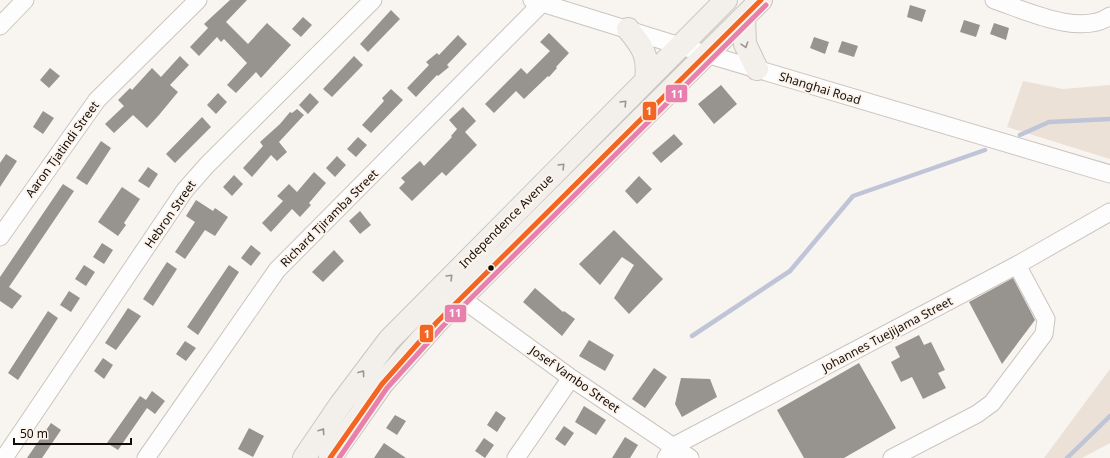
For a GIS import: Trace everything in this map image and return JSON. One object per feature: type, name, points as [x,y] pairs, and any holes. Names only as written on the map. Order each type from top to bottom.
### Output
[{"type":"main road","name":"Independence Avenue","points":[[304,458],[340,405],[389,340],[726,0]]},
{"type":"main road","name":"Independence Avenue","points":[[330,458],[382,384],[437,322],[761,0]]},
{"type":"main road","points":[[744,17],[745,44],[757,69]]},
{"type":"main road","points":[[628,29],[641,45],[646,55],[648,68],[646,80]]},
{"type":"street","points":[[0,26],[25,0]]},
{"type":"street","name":"Aaron Tjatindi Street","points":[[0,237],[97,100],[198,0]]},
{"type":"street","name":"Hebron Street","points":[[4,458],[185,190],[203,169],[373,0]]},
{"type":"street","points":[[994,0],[1059,21],[1075,24],[1096,23],[1110,16]]},
{"type":"street","name":"Shanghai Road","points":[[537,2],[706,54],[1110,174]]},
{"type":"street","name":"Richard Tjiramba Street","points":[[146,458],[277,270],[537,2]]},
{"type":"street","name":"Johannes Tuejijama Street","points":[[670,452],[1017,265],[1110,212]]},
{"type":"street","points":[[892,458],[977,414],[992,403],[1044,334],[1046,319],[1017,265]]},
{"type":"street","name":"Josef Vambo Street","points":[[461,298],[670,452],[690,458]]},
{"type":"street","points":[[516,458],[571,378]]},
{"type":"shaded area","points":[[1023,81],[1063,89],[1110,85],[1110,159],[1007,127]]},
{"type":"shaded area","points":[[1110,369],[1110,443],[1082,458],[1044,458]]},
{"type":"building","points":[[230,0],[247,0],[226,22],[248,44],[267,23],[291,45],[261,78],[256,72],[236,93],[227,85],[247,63],[224,39],[221,42],[217,37],[199,56],[190,47],[208,28],[204,24]]},
{"type":"building","points":[[910,5],[926,10],[922,22],[907,17]]},
{"type":"building","points":[[391,10],[400,19],[368,52],[360,44]]},
{"type":"building","points":[[303,17],[312,25],[301,37],[292,29]]},
{"type":"building","points":[[964,20],[980,25],[976,37],[960,32]]},
{"type":"building","points":[[994,23],[1009,28],[1006,40],[990,34]]},
{"type":"building","points":[[549,33],[569,53],[549,77],[548,76],[524,99],[516,91],[494,113],[485,104],[521,68],[527,74],[550,51],[540,42]]},
{"type":"building","points":[[458,35],[467,44],[447,65],[449,67],[438,76],[437,75],[416,97],[407,88],[429,65],[426,62],[437,53],[439,55]]},
{"type":"building","points":[[814,37],[829,42],[825,54],[810,48]]},
{"type":"building","points":[[842,41],[858,46],[854,57],[838,52]]},
{"type":"building","points":[[180,56],[189,65],[170,85],[178,92],[159,115],[147,128],[133,115],[114,133],[105,124],[124,106],[118,100],[130,88],[132,90],[152,68],[161,77]]},
{"type":"building","points":[[354,56],[363,65],[332,97],[323,89]]},
{"type":"building","points":[[50,68],[60,76],[49,88],[40,80]]},
{"type":"building","points":[[721,85],[737,104],[714,124],[698,104]]},
{"type":"building","points":[[391,89],[403,100],[371,133],[362,125],[384,101],[382,98]]},
{"type":"building","points":[[218,93],[227,102],[216,114],[207,105]]},
{"type":"building","points":[[310,93],[319,102],[308,114],[299,105]]},
{"type":"building","points":[[463,107],[476,121],[465,132],[477,145],[446,176],[442,172],[412,201],[399,188],[405,182],[401,178],[420,161],[424,166],[452,137],[451,136],[457,129],[449,120]]},
{"type":"building","points":[[297,109],[304,115],[279,142],[287,152],[277,161],[271,155],[252,177],[243,168],[263,146],[260,142],[280,124],[290,112],[292,113]]},
{"type":"building","points":[[43,111],[54,118],[43,134],[33,127]]},
{"type":"building","points":[[202,117],[211,127],[175,163],[166,154]]},
{"type":"building","points":[[674,134],[683,144],[661,163],[652,153]]},
{"type":"building","points":[[358,137],[367,145],[356,157],[347,149]]},
{"type":"building","points":[[101,141],[111,148],[87,185],[76,178]]},
{"type":"building","points":[[6,154],[17,161],[0,187],[0,163]]},
{"type":"building","points":[[337,156],[346,165],[335,177],[326,168]]},
{"type":"building","points":[[148,167],[158,174],[149,188],[138,181]]},
{"type":"building","points":[[314,172],[326,183],[309,203],[311,205],[300,217],[292,209],[271,232],[262,223],[283,201],[277,196],[289,184],[297,192]]},
{"type":"building","points":[[234,175],[243,184],[232,196],[223,187]]},
{"type":"building","points":[[639,176],[652,189],[637,204],[625,191]]},
{"type":"building","points":[[63,184],[74,191],[9,287],[22,296],[12,309],[0,301],[0,277]]},
{"type":"building","points":[[122,187],[140,199],[124,223],[126,225],[118,236],[98,222]]},
{"type":"building","points":[[196,200],[213,211],[215,208],[228,217],[215,236],[205,230],[185,259],[175,252],[195,222],[186,216]]},
{"type":"building","points":[[360,211],[371,225],[360,234],[349,221]]},
{"type":"building","points":[[614,230],[663,279],[629,314],[614,298],[634,265],[622,257],[600,285],[579,264]]},
{"type":"building","points":[[102,243],[113,250],[104,264],[93,257]]},
{"type":"building","points":[[251,245],[261,253],[251,266],[241,258]]},
{"type":"building","points":[[334,250],[344,261],[323,282],[312,272]]},
{"type":"building","points":[[167,262],[177,269],[153,306],[143,299]]},
{"type":"building","points":[[84,265],[95,272],[86,286],[75,279]]},
{"type":"building","points":[[229,265],[239,272],[198,335],[187,327]]},
{"type":"building","points":[[1013,278],[1035,320],[1002,364],[969,302]]},
{"type":"building","points":[[535,288],[563,312],[564,311],[575,319],[562,336],[523,302]]},
{"type":"building","points":[[69,291],[80,298],[71,312],[60,305]]},
{"type":"building","points":[[128,308],[141,316],[116,350],[105,343]]},
{"type":"building","points":[[48,311],[58,318],[18,380],[8,373]]},
{"type":"building","points":[[919,335],[924,345],[931,342],[945,370],[938,373],[946,388],[923,399],[912,377],[901,382],[891,362],[900,357],[895,347]]},
{"type":"building","points":[[589,340],[614,355],[605,371],[579,356]]},
{"type":"building","points":[[185,341],[196,348],[186,361],[176,354]]},
{"type":"building","points":[[103,358],[113,365],[104,379],[94,371]]},
{"type":"building","points":[[859,363],[896,428],[844,458],[804,458],[777,410]]},
{"type":"building","points":[[654,368],[667,377],[645,408],[632,399]]},
{"type":"building","points":[[681,378],[710,379],[717,397],[682,417],[675,404]]},
{"type":"building","points":[[152,391],[165,401],[155,414],[147,408],[118,450],[107,443],[140,396],[146,400]]},
{"type":"building","points":[[584,406],[606,420],[596,435],[575,422]]},
{"type":"building","points":[[496,411],[506,418],[497,432],[487,425]]},
{"type":"building","points":[[395,415],[406,421],[397,435],[386,428]]},
{"type":"building","points":[[51,423],[61,430],[42,458],[27,458]]},
{"type":"building","points":[[564,426],[574,433],[565,446],[555,439]]},
{"type":"building","points":[[249,428],[264,436],[253,457],[238,449]]},
{"type":"building","points":[[625,437],[638,445],[630,458],[612,458]]},
{"type":"building","points":[[484,438],[494,445],[485,458],[475,451]]},
{"type":"building","points":[[384,443],[406,458],[374,458]]},
{"type":"waterway","points":[[1020,135],[1049,122],[1110,119]]},
{"type":"waterway","points":[[692,336],[790,271],[853,196],[985,150]]},
{"type":"waterway","points":[[1067,458],[1110,416]]},
{"type":"transit line","name":"1","points":[[330,458],[382,384],[437,322],[761,0]]},
{"type":"transit line","name":"11","points":[[339,458],[387,388],[442,327],[766,5]]}]
